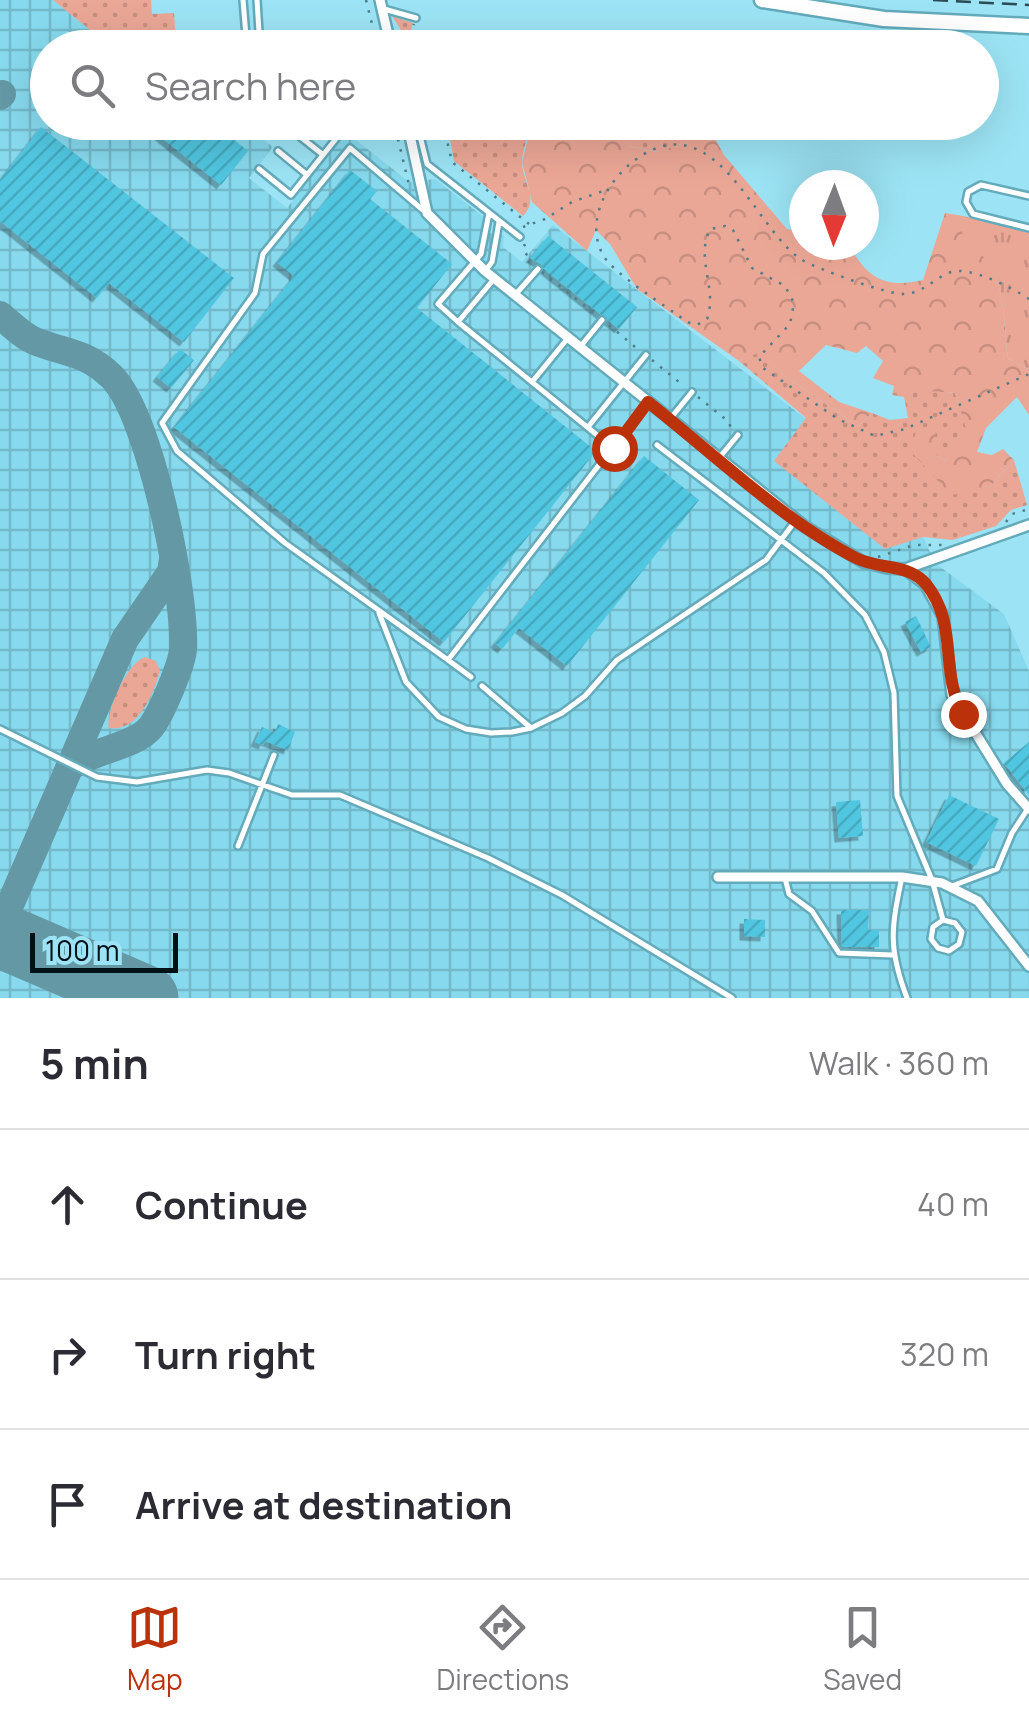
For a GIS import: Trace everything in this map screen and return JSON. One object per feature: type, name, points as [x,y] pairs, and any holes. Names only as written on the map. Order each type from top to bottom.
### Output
[{"type":"main road","points":[[762,0],[884,19],[1029,26]]},
{"type":"street","points":[[380,4],[387,30]]},
{"type":"street","points":[[413,140],[427,212],[475,262],[796,520],[863,562],[905,569],[1029,525]]},
{"type":"street","points":[[905,569],[925,584],[943,616],[952,695],[1008,784],[1029,809]]},
{"type":"street","points":[[718,877],[932,880],[978,901],[1029,966]]},
{"type":"lane","points":[[243,0],[245,30]]},
{"type":"lane","points":[[257,0],[259,30]]},
{"type":"lane","points":[[380,4],[416,18]]},
{"type":"lane","points":[[386,26],[389,30]]},
{"type":"lane","points":[[304,140],[322,154]]},
{"type":"lane","points":[[259,169],[290,195],[333,140]]},
{"type":"lane","points":[[417,140],[427,164],[518,235]]},
{"type":"lane","points":[[427,212],[350,148],[263,254],[256,293],[162,422],[176,451],[285,543],[471,677]]},
{"type":"lane","points":[[278,151],[306,174]]},
{"type":"lane","points":[[1029,196],[982,184],[968,192],[966,202],[973,214],[1029,228]]},
{"type":"lane","points":[[489,213],[481,254],[438,304],[614,448]]},
{"type":"lane","points":[[485,271],[492,262],[499,221]]},
{"type":"lane","points":[[515,296],[538,269]]},
{"type":"lane","points":[[458,322],[494,279]]},
{"type":"lane","points":[[580,347],[602,320]]},
{"type":"lane","points":[[532,382],[568,338]]},
{"type":"lane","points":[[588,427],[646,356]]},
{"type":"lane","points":[[670,419],[692,392]]},
{"type":"lane","points":[[448,660],[648,402]]},
{"type":"lane","points":[[719,458],[736,438]]},
{"type":"lane","points":[[656,445],[824,573],[865,615],[884,652],[894,694],[897,796],[932,880],[943,920]]},
{"type":"lane","points":[[378,610],[406,682],[439,717],[466,729],[491,734],[531,728],[586,696],[617,660],[766,560],[796,520]]},
{"type":"lane","points":[[482,686],[531,728]]},
{"type":"lane","points":[[0,729],[98,777],[114,781],[137,782],[207,770],[229,773],[292,795],[340,795],[488,858],[562,895],[732,998]]},
{"type":"lane","points":[[238,846],[274,755]]},
{"type":"lane","points":[[952,886],[989,874],[1002,865],[1012,833],[1029,809]]},
{"type":"lane","points":[[785,878],[788,894],[812,910],[839,953],[893,954]]},
{"type":"lane","points":[[902,878],[892,937],[893,954],[907,998]]},
{"type":"lane","points":[[943,920],[955,922],[962,932],[960,944],[950,950],[938,948],[931,938],[934,927],[943,920]]},
{"type":"path","points":[[366,0],[374,30]]},
{"type":"path","points":[[411,30],[416,18]]},
{"type":"path","points":[[398,140],[410,199]]},
{"type":"path","points":[[447,140],[452,162],[529,224]]},
{"type":"path","points":[[1029,299],[966,271],[949,272],[924,288],[904,294],[801,260],[784,246],[746,193],[719,166],[682,146],[660,147],[638,156],[608,189],[597,221],[603,255],[687,322],[697,325],[707,319],[712,302],[705,240],[710,230],[717,227],[732,230],[752,268],[785,286],[794,303],[790,324],[759,357],[763,368],[861,431],[881,436],[905,429],[1029,374]]},
{"type":"path","points":[[608,189],[529,224],[518,235],[528,252],[524,258],[729,422],[736,438]]},
{"type":"path","points":[[1002,534],[1008,518],[1029,509]]},
{"type":"path","points":[[863,562],[914,545],[949,546]]},
{"type":"shaded area","points":[[0,0],[53,0],[90,30],[30,30],[30,140],[264,140],[273,147],[249,178],[287,208],[340,140],[356,140],[409,182],[435,179],[485,218],[482,232],[504,235],[503,247],[522,262],[553,225],[806,419],[775,462],[907,541],[923,537],[935,563],[1004,614],[1029,671],[1029,998],[0,998]]},
{"type":"green space","points":[[53,0],[151,0],[152,14],[174,13],[175,30],[90,30]]},
{"type":"green space","points":[[392,16],[413,23],[411,30],[401,30]]},
{"type":"green space","points":[[450,140],[527,140],[522,158],[530,197],[528,210],[523,216],[454,161]]},
{"type":"green space","points":[[528,140],[628,140],[629,146],[657,152],[687,140],[716,140],[724,155],[789,229],[789,260],[859,260],[878,278],[898,283],[923,280],[945,213],[963,216],[963,241],[988,262],[1000,291],[1008,358],[1029,370],[1029,415],[1017,397],[986,428],[977,452],[992,455],[1003,449],[1014,460],[989,488],[951,495],[913,454],[916,428],[935,426],[937,456],[945,461],[968,435],[955,393],[902,389],[873,378],[883,361],[866,346],[857,353],[826,345],[799,371],[839,402],[872,413],[858,426],[782,374],[761,352],[739,361],[637,289],[610,244],[596,230],[587,251],[532,202],[522,162]]},
{"type":"green space","points":[[628,140],[688,142],[658,152],[629,146]]},
{"type":"green space","points":[[963,216],[1029,231],[1029,370],[1008,358],[1000,291],[988,262],[962,241]]},
{"type":"green space","points":[[761,351],[782,374],[858,426],[872,413],[890,420],[908,418],[904,397],[892,395],[894,386],[955,393],[969,435],[945,461],[937,456],[913,454],[989,488],[1014,460],[1027,505],[1011,510],[996,526],[953,540],[923,537],[885,549],[774,461],[806,418],[739,361]]},
{"type":"green space","points":[[145,657],[156,661],[160,671],[149,700],[129,724],[109,728],[119,688]]},
{"type":"building","points":[[31,140],[58,140],[234,278],[184,342],[109,283],[97,298],[0,221],[0,180]]},
{"type":"building","points":[[165,140],[234,140],[248,151],[221,185]]},
{"type":"building","points":[[350,170],[377,191],[370,199],[452,264],[417,308],[596,451],[444,642],[174,427],[294,276],[277,262]]},
{"type":"building","points":[[548,236],[637,307],[619,329],[530,258]]},
{"type":"building","points":[[180,349],[194,360],[171,388],[157,377]]},
{"type":"building","points":[[644,456],[699,500],[567,666],[519,628],[502,649],[495,643]]},
{"type":"building","points":[[916,616],[931,647],[921,652],[905,622]]},
{"type":"building","points":[[278,724],[295,732],[288,750],[265,741],[263,745],[255,742],[262,727],[275,733]]},
{"type":"building","points":[[1029,742],[1029,795],[1004,763]]},
{"type":"building","points":[[949,795],[999,819],[976,866],[926,842]]},
{"type":"building","points":[[860,800],[863,836],[839,838],[836,802]]},
{"type":"building","points":[[841,910],[869,910],[868,930],[879,930],[879,947],[842,947]]},
{"type":"building","points":[[744,919],[765,920],[765,937],[744,936]]},
{"type":"taxiway","points":[[0,315],[32,340],[94,363],[112,377],[126,397],[152,465],[179,589],[182,656],[155,721],[135,739],[69,768]]},
{"type":"taxiway","points":[[0,928],[125,639],[171,572],[173,559]]},
{"type":"runway","points":[[0,935],[146,998]]},
{"type":"railway","points":[[933,0],[1029,5]]},
{"type":"route","points":[[614,448],[648,402],[804,526],[863,562],[916,574],[943,616],[948,631],[952,695],[963,714]]}]
